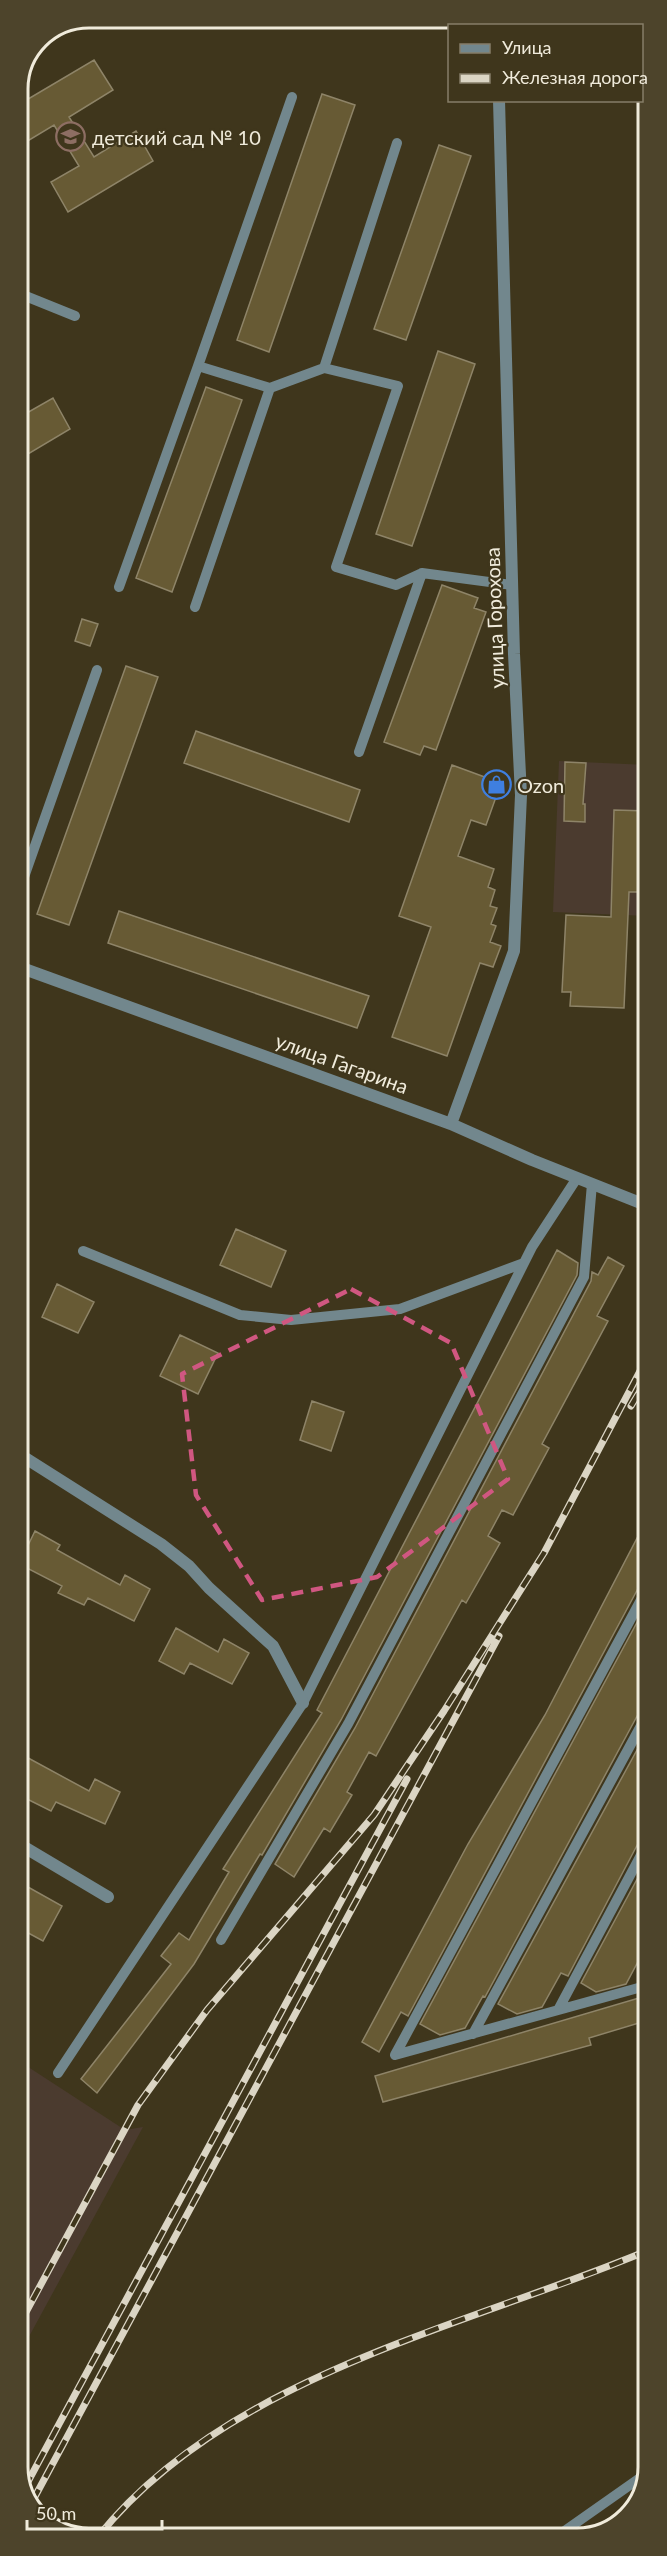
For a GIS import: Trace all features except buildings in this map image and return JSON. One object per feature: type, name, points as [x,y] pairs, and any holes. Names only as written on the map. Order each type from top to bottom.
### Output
[{"type":"street","name":"улица Горохова","points":[[451,1124],[514,951],[521,795],[512,585],[499,102]]},
{"type":"street","name":"улица Гагарина","points":[[28,970],[451,1124],[638,1202]]},
{"type":"street","points":[[28,1460],[161,1544],[189,1566],[209,1588],[273,1646],[303,1703]]},
{"type":"street","points":[[28,1850],[108,1897]]},
{"type":"lane","points":[[119,587],[292,97]]},
{"type":"lane","points":[[324,368],[397,143]]},
{"type":"lane","points":[[28,297],[75,316]]},
{"type":"lane","points":[[198,366],[270,388],[324,368],[398,386],[336,567],[396,585],[422,573],[512,585]]},
{"type":"lane","points":[[195,607],[270,388]]},
{"type":"lane","points":[[359,752],[422,573]]},
{"type":"lane","points":[[28,866],[97,670]]},
{"type":"lane","points":[[58,2073],[303,1703],[524,1263],[577,1178]]},
{"type":"lane","points":[[221,1940],[348,1724],[584,1277],[592,1184]]},
{"type":"lane","points":[[83,1251],[240,1315],[291,1320],[400,1309],[524,1263]]},
{"type":"lane","points":[[638,1605],[395,2055],[638,1988]]},
{"type":"lane","points":[[473,2034],[638,1731]]},
{"type":"lane","points":[[558,2010],[638,1861]]},
{"type":"lane","points":[[569,2528],[636,2480]]},
{"type":"highlighted area","points":[[351,1289],[451,1343],[508,1479],[377,1577],[262,1600],[196,1495],[182,1374]]},
{"type":"shaded area","points":[[559,761],[638,765],[638,916],[553,912]]},
{"type":"shaded area","points":[[28,2067],[125,2130],[143,2127],[28,2338]]},
{"type":"railway","points":[[28,2308],[138,2105],[207,2010],[374,1815],[444,1711],[544,1553],[638,1375]]},
{"type":"railway","points":[[631,1406],[638,1394]]},
{"type":"railway","points":[[36,2495],[499,1636]]},
{"type":"railway","points":[[30,2478],[407,1779]]},
{"type":"railway","points":[[107,2527],[150,2482],[212,2435],[280,2396],[353,2362],[428,2332],[638,2254]]},
{"type":"place","name":"детский сад № 10","points":[[71,137]]},
{"type":"place","name":"Ozon","points":[[496,785]]}]
